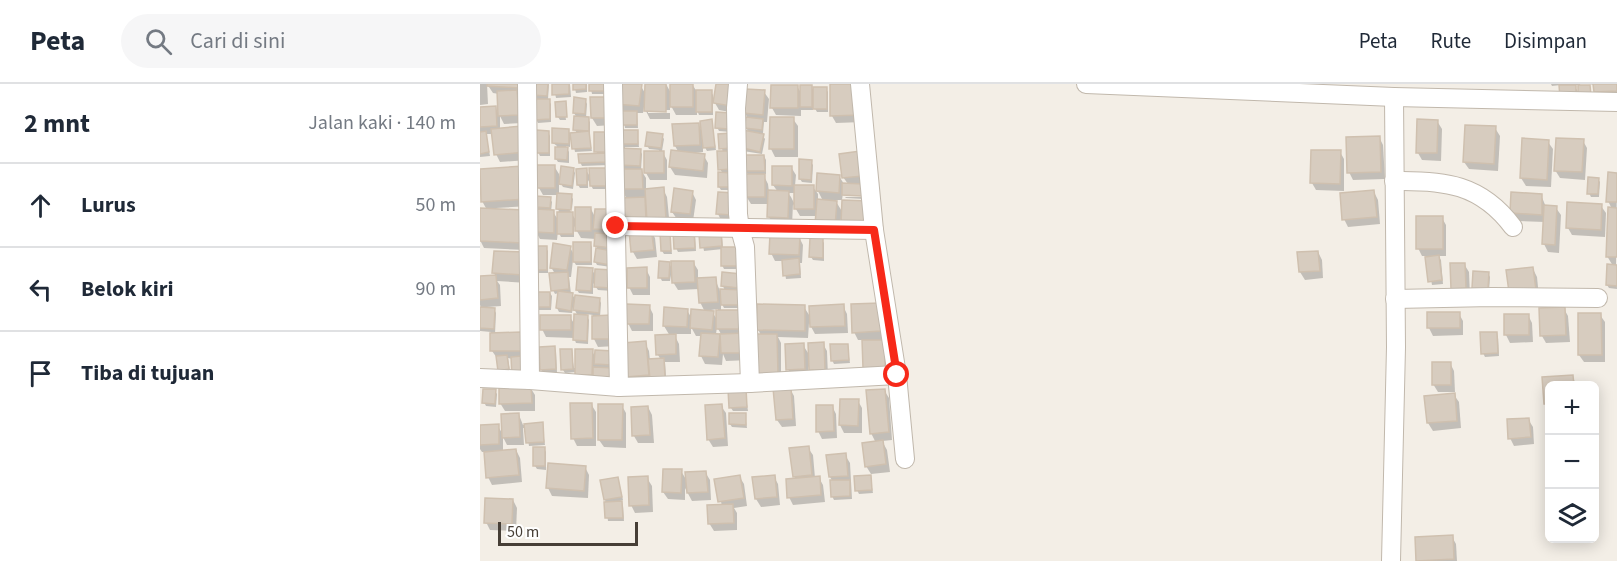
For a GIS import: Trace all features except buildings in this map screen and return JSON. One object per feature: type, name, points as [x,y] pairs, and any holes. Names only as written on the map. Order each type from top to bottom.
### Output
[{"type":"street","points":[[527,84],[530,380]]},
{"type":"street","points":[[613,84],[619,387]]},
{"type":"street","points":[[738,84],[736,108],[740,229],[746,247],[750,383]]},
{"type":"street","points":[[860,84],[874,230],[897,375],[905,459]]},
{"type":"street","points":[[1086,84],[1258,88],[1394,98],[1617,102]]},
{"type":"street","points":[[1391,561],[1395,299],[1394,98]]},
{"type":"street","points":[[1394,181],[1415,181],[1463,187],[1485,199],[1513,226]]},
{"type":"street","points":[[616,226],[874,230]]},
{"type":"street","points":[[1395,299],[1598,298]]},
{"type":"street","points":[[480,378],[619,387],[897,375]]},
{"type":"route","points":[[616,226],[874,230],[897,375]]}]
